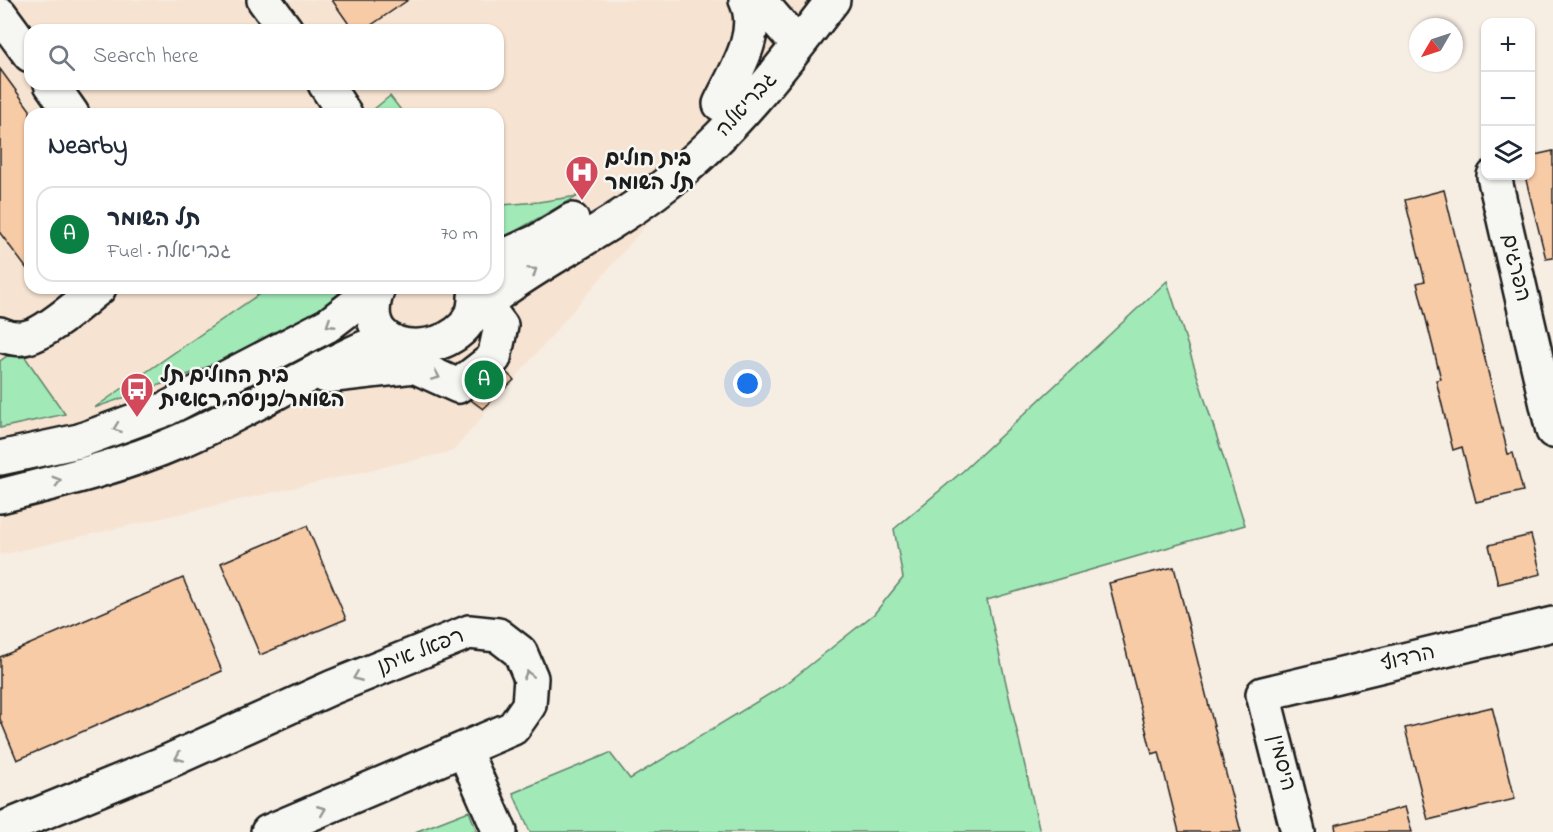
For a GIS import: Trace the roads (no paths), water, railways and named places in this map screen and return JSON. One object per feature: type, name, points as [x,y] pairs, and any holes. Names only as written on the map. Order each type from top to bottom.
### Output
[{"type":"street","points":[[264,0],[282,24]]},
{"type":"street","points":[[720,104],[745,51],[750,24],[746,0]]},
{"type":"street","points":[[759,0],[791,37]]},
{"type":"street","name":"גבריאלה","points":[[504,290],[626,213],[689,166],[737,119],[791,37],[804,0]]},
{"type":"street","name":"גבריאלה","points":[[504,256],[538,241],[614,194],[675,148],[833,0]]},
{"type":"street","points":[[0,14],[24,48]]},
{"type":"street","points":[[55,90],[68,108]]},
{"type":"street","name":"הפרגים","points":[[1495,180],[1553,431]]},
{"type":"street","points":[[0,334],[18,339],[42,332],[91,294]]},
{"type":"street","points":[[0,458],[80,441],[166,409],[328,326],[369,294]]},
{"type":"street","points":[[375,294],[373,301],[374,320],[390,342],[402,346]]},
{"type":"street","name":"גבריאלה","points":[[278,392],[364,348],[379,344],[428,345],[451,337],[476,304],[496,294]]},
{"type":"street","points":[[0,496],[138,458],[180,441],[278,392],[326,376],[414,366],[458,386],[494,358],[501,326],[476,304]]},
{"type":"street","name":"הרדוף","points":[[1263,694],[1553,624]]},
{"type":"street","name":"רפאל איתן","points":[[0,830],[170,761],[333,687],[469,632],[498,635],[520,652],[531,678],[529,705],[513,728],[268,832]]},
{"type":"street","name":"היסמין","points":[[1263,694],[1298,832]]},
{"type":"street","points":[[464,750],[500,832]]},
{"type":"place","name":"בית חולים תל השומר","points":[[582,201]]},
{"type":"place","name":"תל השומר","points":[[484,380]]},
{"type":"place","name":"בית החולים תל השומר/כניסה ראשית","points":[[137,418]]}]
